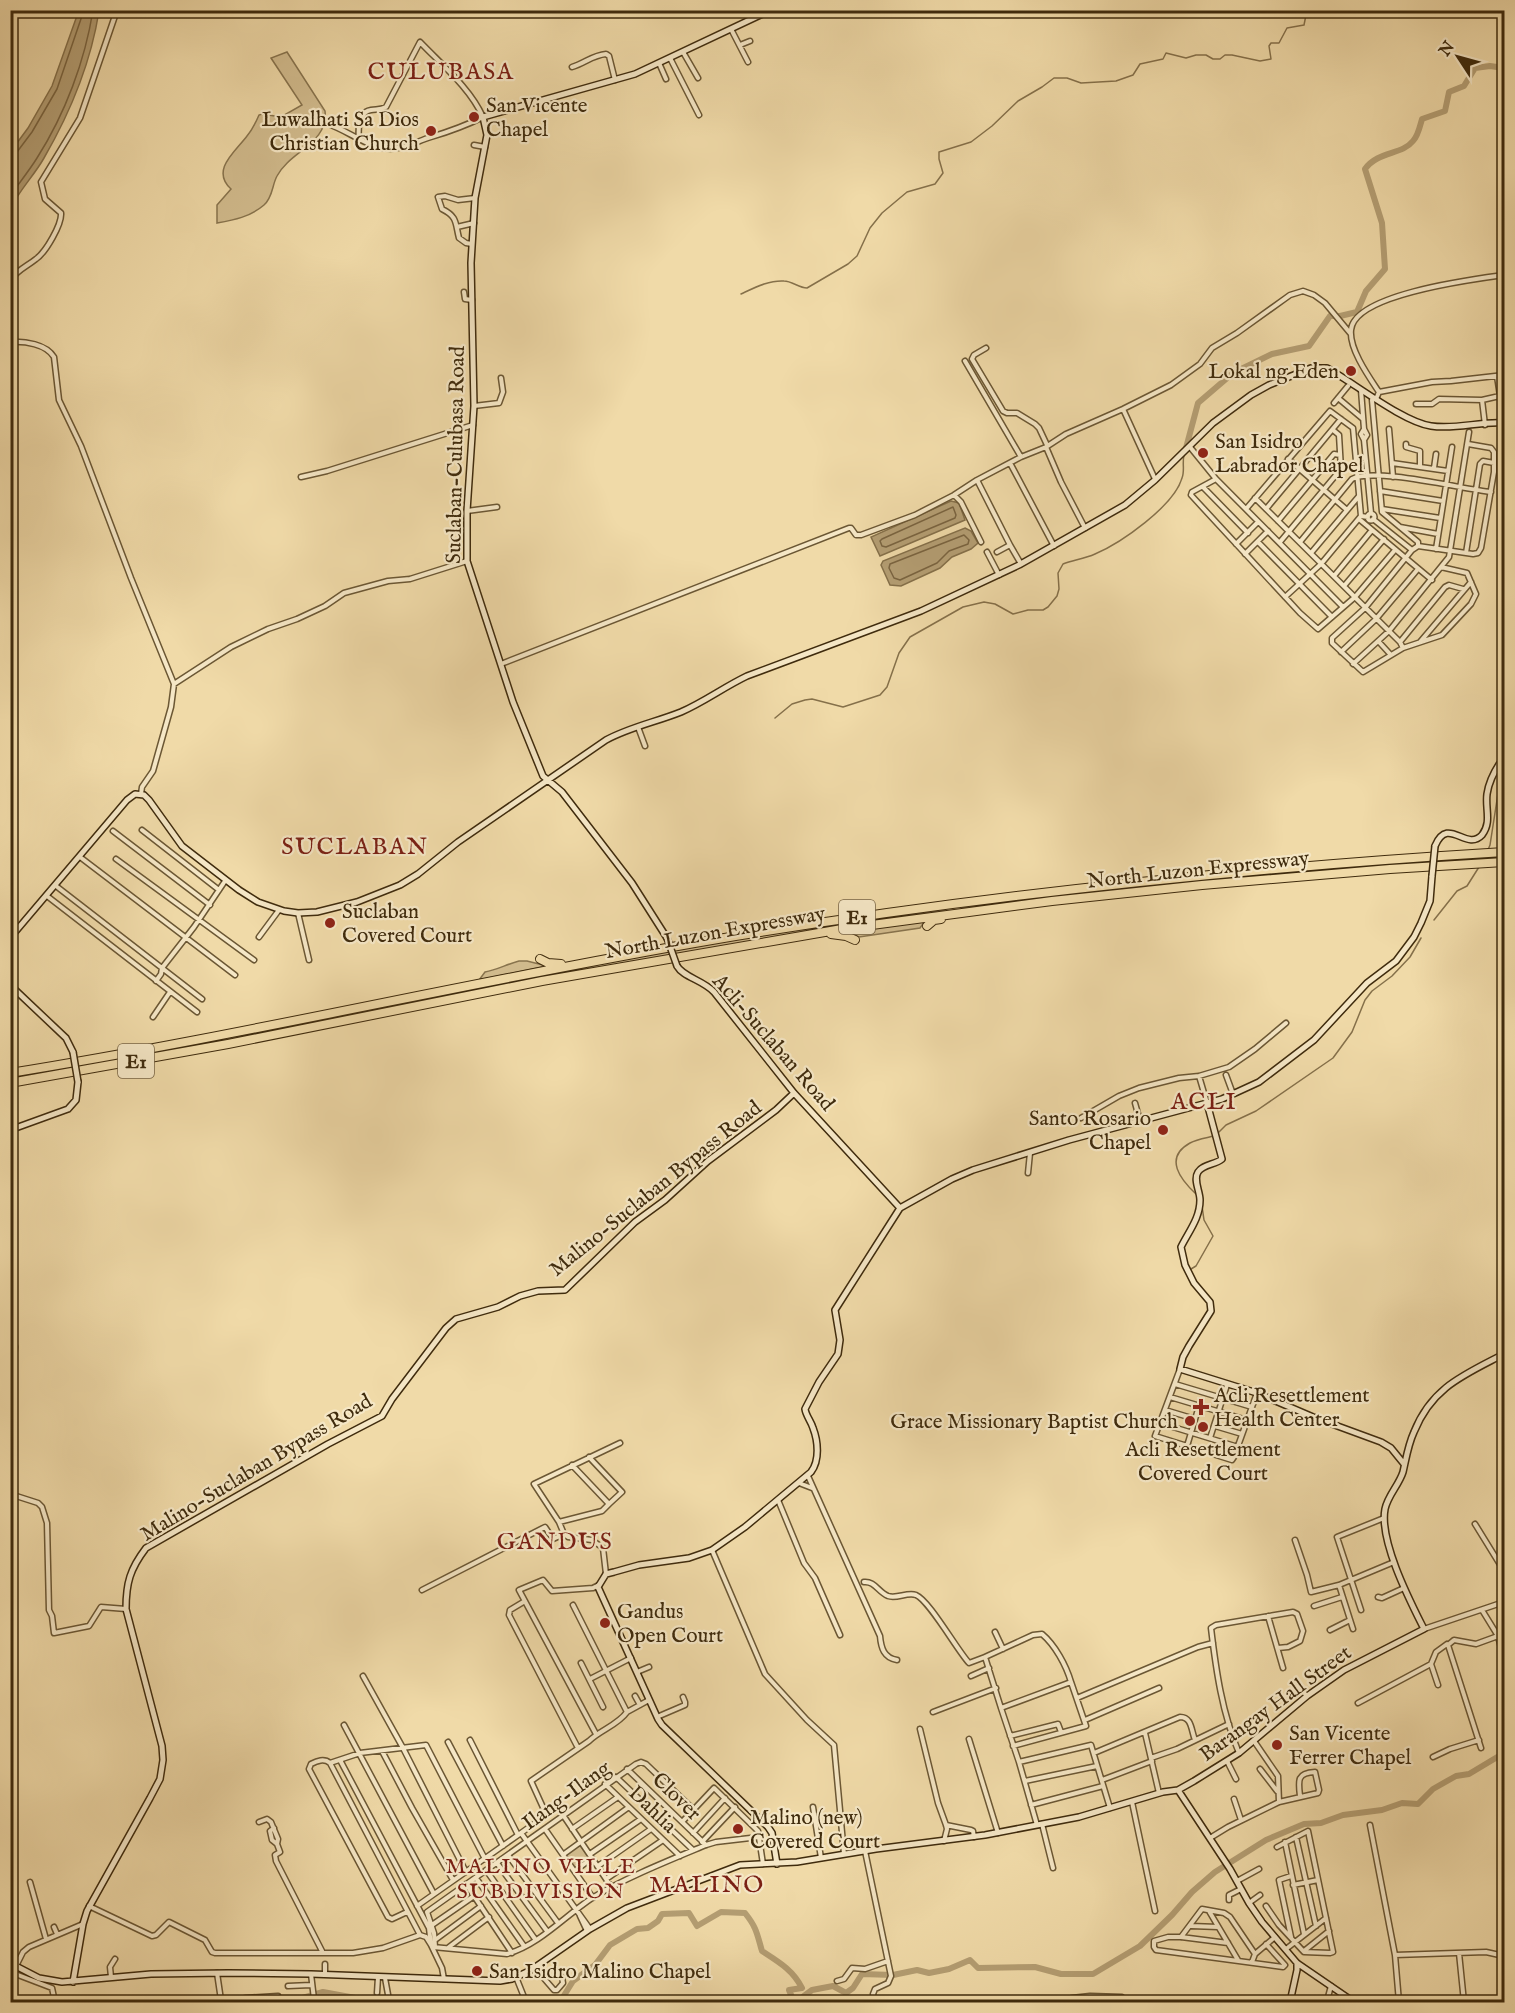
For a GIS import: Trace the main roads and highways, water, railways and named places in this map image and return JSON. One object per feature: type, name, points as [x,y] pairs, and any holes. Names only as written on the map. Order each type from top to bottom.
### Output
[{"type":"highway","name":"North Luzon Expressway","points":[[10,1072],[226,1034],[643,952],[836,920],[1030,894],[1208,874],[1504,852]]},
{"type":"highway","name":"North Luzon Expressway","points":[[10,1083],[228,1044],[484,992],[842,929],[1023,905],[1213,884],[1504,862]]},
{"type":"highway","points":[[927,926],[934,920],[1023,905]]},
{"type":"highway","points":[[755,943],[832,934],[855,940]]},
{"type":"highway","points":[[540,959],[548,963],[560,964],[643,952]]},
{"type":"highway","points":[[408,997],[472,981],[479,975]]},
{"type":"water","points":[[79,10],[99,11],[85,68],[54,141],[11,208],[11,151],[28,128],[52,86]]},
{"type":"water","points":[[951,501],[959,503],[965,520],[880,556],[871,537]]},
{"type":"water","points":[[965,528],[971,531],[978,543],[971,549],[952,557],[940,568],[901,586],[890,585],[881,565],[883,561]]},
{"type":"waterway","points":[[741,294],[778,281],[787,281],[807,288],[848,264],[857,256],[870,228],[882,213],[907,192],[935,184],[943,173],[939,152],[971,142],[1018,101],[1054,78],[1067,78],[1081,83],[1116,81],[1133,75],[1140,64],[1163,59],[1166,53],[1186,58],[1206,55],[1213,59],[1220,59],[1225,55],[1232,55],[1260,61],[1271,59],[1269,46],[1271,43],[1279,43],[1287,28],[1304,25],[1306,15],[1303,10]]},
{"type":"waterway","points":[[1186,448],[1198,403],[1233,373],[1272,354],[1309,346],[1330,316],[1357,312],[1366,291],[1385,269],[1382,223],[1365,169],[1376,159],[1403,149],[1413,141],[1422,119],[1445,111],[1449,92],[1464,86],[1475,68],[1490,66],[1504,68]]},
{"type":"waterway","points":[[775,718],[792,704],[805,700],[812,699],[843,707],[880,695],[887,687],[899,653],[910,637],[963,607],[984,602],[995,604],[1013,614],[1028,610],[1043,610],[1048,607],[1057,596],[1058,573],[1063,564],[1106,549],[1132,533],[1169,500],[1182,478],[1184,455]]},
{"type":"waterway","points":[[1488,850],[1499,787],[1504,779]]},
{"type":"waterway","points":[[1434,920],[1457,891],[1467,886],[1479,867]]},
{"type":"waterway","points":[[1218,1133],[1226,1125],[1256,1111],[1333,1058],[1352,1032],[1365,1000],[1410,957],[1421,938]]},
{"type":"waterway","points":[[1196,1194],[1180,1176],[1177,1169],[1177,1155],[1190,1143],[1214,1136]]},
{"type":"waterway","points":[[1191,1269],[1196,1266],[1213,1236],[1204,1220],[1202,1206]]},
{"type":"waterway","points":[[796,2002],[812,1990],[833,1986],[846,1993],[853,1988],[862,1974],[893,1975],[917,1970],[929,1973],[949,1969],[970,1960],[978,1968],[1035,1967],[1061,1974],[1093,1974],[1140,1946],[1192,1892],[1215,1872],[1266,1840],[1304,1824],[1321,1823],[1343,1815],[1382,1810],[1402,1803],[1418,1804],[1433,1789],[1456,1776],[1469,1774],[1504,1753]]},
{"type":"waterway","points":[[560,2002],[573,1981],[595,1965],[610,1945],[637,1929],[648,1928],[658,1921],[662,1914],[689,1913],[697,1926],[721,1912],[745,1913],[758,1935],[762,1951],[790,1971],[802,1988],[789,1990],[794,2002]]},
{"type":"waterway","points":[[289,2002],[323,1992],[369,2002]]},
{"type":"place","name":"San Vicente Chapel","points":[[474,117]]},
{"type":"place","name":"Luwalhati Sa Dios Christian Church","points":[[431,131]]},
{"type":"place","name":"Lokal ng Eden","points":[[1351,371]]},
{"type":"place","name":"San Isidro Labrador Chapel","points":[[1203,453]]},
{"type":"place","name":"Suclaban Covered Court","points":[[330,923]]},
{"type":"place","name":"Santo Rosario Chapel","points":[[1163,1130]]},
{"type":"place","name":"Acli Resettlement Health Center","points":[[1201,1407]]},
{"type":"place","name":"Grace Missionary Baptist Church","points":[[1190,1421]]},
{"type":"place","name":"Acli Resettlement Covered Court","points":[[1203,1427]]},
{"type":"place","name":"Gandus Open Court","points":[[605,1623]]},
{"type":"place","name":"San Vicente Ferrer Chapel","points":[[1277,1745]]},
{"type":"place","name":"Malino (new) Covered Court","points":[[738,1829]]},
{"type":"place","name":"San Isidro Malino Chapel","points":[[477,1971]]},
{"type":"district","name":"CULUBASA","points":[[441,71]]},
{"type":"district","name":"SUCLABAN","points":[[355,846]]},
{"type":"district","name":"ACLI","points":[[1204,1101]]},
{"type":"district","name":"GANDUS","points":[[555,1541]]},
{"type":"district","name":"MALINO VILLE SUBDIVISION","points":[[541,1878]]},
{"type":"district","name":"MALINO","points":[[707,1884]]}]
